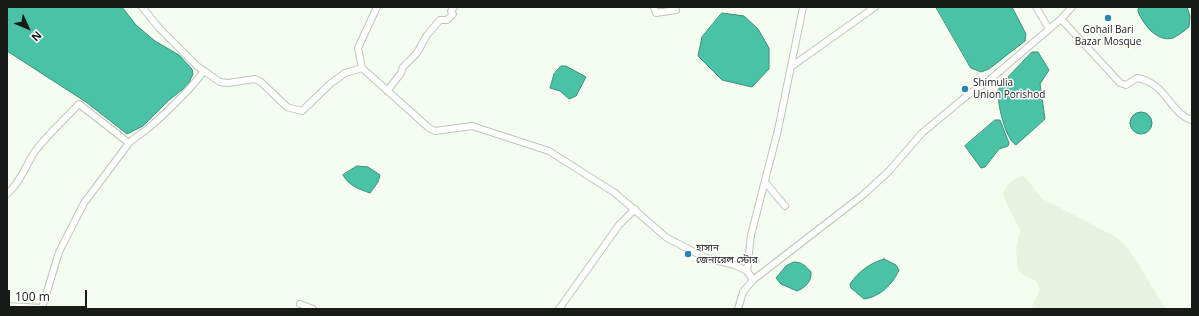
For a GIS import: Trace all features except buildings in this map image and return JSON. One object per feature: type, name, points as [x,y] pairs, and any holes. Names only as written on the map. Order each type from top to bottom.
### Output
[{"type":"street","points":[[142,7],[180,50],[204,72],[220,82],[228,83],[255,78],[287,107],[302,110],[335,80],[345,73],[362,68]]},
{"type":"street","points":[[377,7],[358,48],[362,68],[388,90],[419,120],[435,131],[472,126],[549,151],[615,193],[667,238],[706,258],[735,265],[747,271],[753,280]]},
{"type":"street","points":[[388,90],[401,73],[403,66],[417,53],[427,35],[440,20],[447,20],[453,14],[452,11],[454,7]]},
{"type":"street","points":[[654,7],[656,13],[676,10]]},
{"type":"street","points":[[747,271],[751,235],[792,66],[803,7]]},
{"type":"street","points":[[792,66],[875,7]]},
{"type":"street","points":[[1036,7],[1048,29]]},
{"type":"street","points":[[738,309],[743,292],[753,280],[863,195],[889,171],[922,133],[969,94],[987,82],[1061,19],[1072,7]]},
{"type":"street","points":[[1061,19],[1120,83],[1126,85],[1137,78],[1148,80],[1164,93],[1186,118],[1192,120]]},
{"type":"street","points":[[7,306],[42,308],[59,252],[84,203],[129,143],[136,136],[150,127],[195,84],[204,72]]},
{"type":"street","points":[[7,194],[15,187],[36,150],[79,104],[129,143]]},
{"type":"street","points":[[765,182],[785,206]]},
{"type":"street","points":[[559,309],[619,225],[635,209]]},
{"type":"street","points":[[300,304],[313,309]]},
{"type":"shaded area","points":[[7,7],[122,7],[136,25],[155,41],[179,55],[192,69],[193,74],[188,85],[168,101],[143,126],[127,134],[86,102],[7,51]]},
{"type":"shaded area","points":[[936,7],[1012,7],[1026,34],[1025,41],[989,69],[981,72],[971,68]]},
{"type":"shaded area","points":[[1139,7],[1187,7],[1190,16],[1189,27],[1173,38],[1161,38],[1151,31],[1143,21],[1138,11]]},
{"type":"shaded area","points":[[722,13],[744,16],[758,29],[769,48],[769,69],[752,87],[722,80],[698,56],[702,37]]},
{"type":"shaded area","points":[[1032,52],[1038,52],[1049,70],[1040,84],[1045,119],[1016,145],[1008,136],[1002,120],[998,90]]},
{"type":"shaded area","points":[[561,66],[566,66],[586,77],[576,96],[569,99],[560,91],[550,88],[554,74]]},
{"type":"shaded area","points":[[1141,112],[1149,115],[1152,123],[1149,131],[1141,134],[1133,131],[1130,123],[1133,115]]},
{"type":"shaded area","points":[[995,120],[1000,120],[1009,143],[1008,146],[999,149],[985,167],[981,168],[965,146]]},
{"type":"shaded area","points":[[357,166],[368,167],[380,175],[378,182],[370,193],[351,184],[343,175]]},
{"type":"shaded area","points":[[1023,175],[1043,199],[1114,236],[1126,246],[1166,309],[1031,309],[1040,289],[1036,281],[1025,276],[1018,270],[1016,249],[1020,231],[1003,195],[1004,190],[1012,181]]},
{"type":"shaded area","points":[[884,259],[896,265],[899,270],[890,285],[881,293],[864,299],[851,288],[850,284],[865,268]]},
{"type":"shaded area","points":[[794,262],[804,265],[811,272],[807,284],[797,291],[781,284],[776,278],[786,266]]},
{"type":"place","name":"Gohail Bari Bazar Mosque","points":[[1108,18]]},
{"type":"place","name":"Shimulia Union Porishod","points":[[965,89]]},
{"type":"place","name":"হাসান জেনারেল স্টোর","points":[[688,254]]}]
